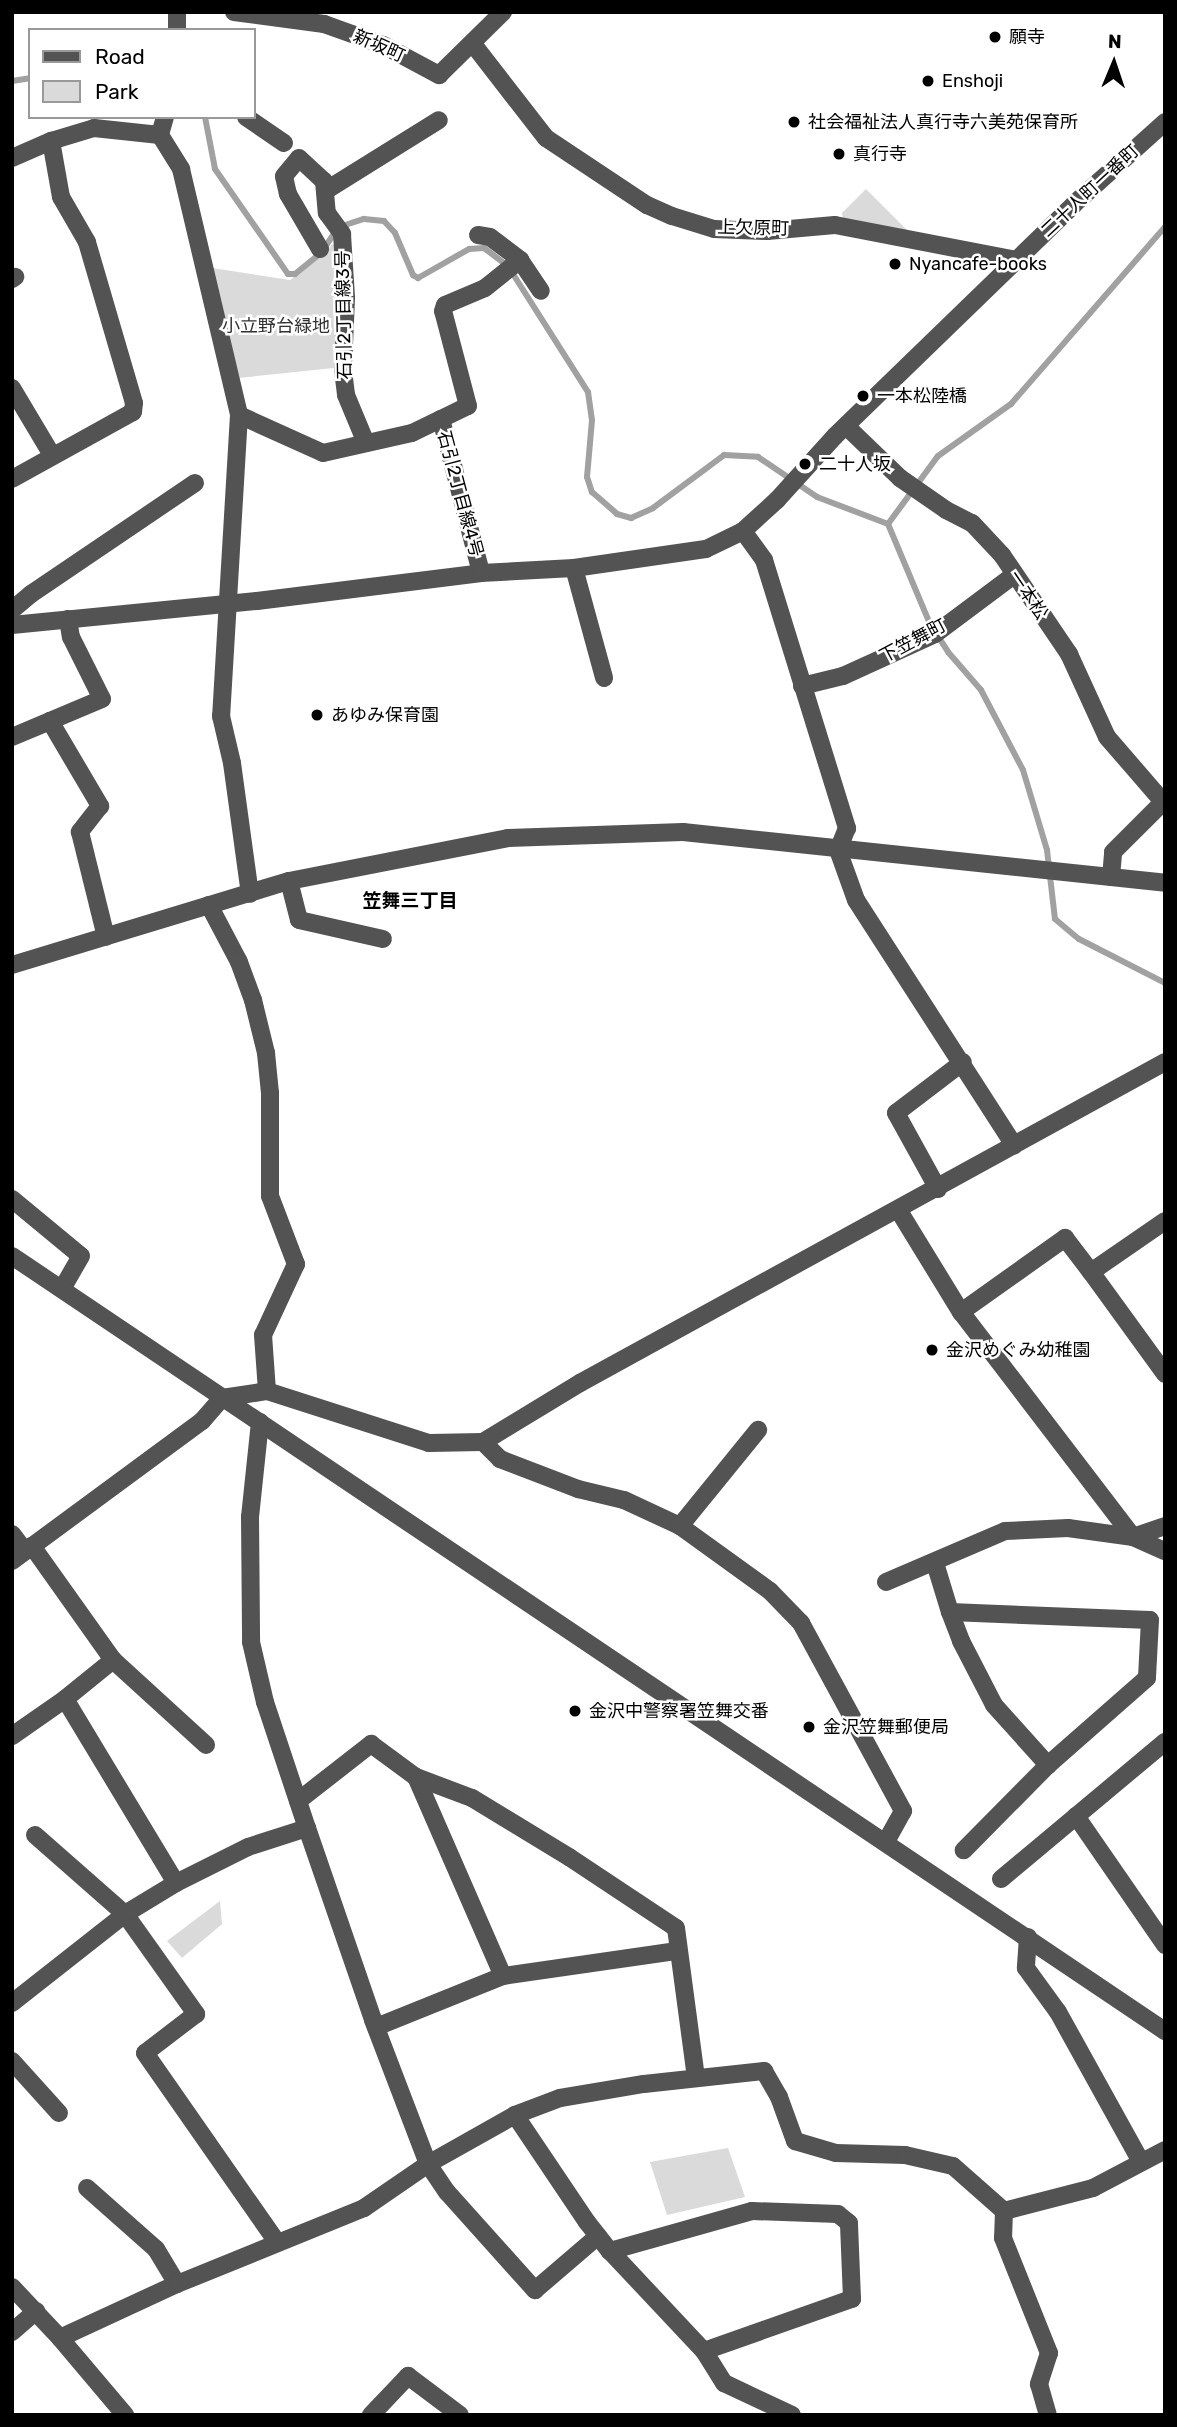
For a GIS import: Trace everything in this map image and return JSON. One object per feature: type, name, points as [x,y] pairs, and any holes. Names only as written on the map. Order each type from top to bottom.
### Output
[{"type":"street","name":"新坂町","points":[[234,12],[324,24],[383,45],[439,75],[471,45]]},
{"type":"street","points":[[471,45],[503,12]]},
{"type":"street","name":"上欠原町","points":[[471,45],[545,138],[647,205],[672,216],[715,229],[767,231],[835,225],[1016,260]]},
{"type":"street","points":[[249,119],[284,143]]},
{"type":"street","points":[[325,191],[439,120]]},
{"type":"street","name":"二十人町一番町","points":[[12,625],[227,604],[481,573],[574,568],[706,549],[743,531],[777,500],[859,412],[1016,260],[1165,122]]},
{"type":"street","points":[[12,158],[51,141],[94,128],[163,126],[181,169],[239,415],[233,554],[227,604],[221,716],[232,763],[250,894]]},
{"type":"street","points":[[12,480],[52,455],[133,412],[134,403],[87,242],[61,197],[51,141]]},
{"type":"street","name":"石引2丁目線3号","points":[[320,249],[288,194],[284,176],[299,158],[324,181],[327,214],[342,234],[346,298],[343,370],[346,395],[366,443]]},
{"type":"street","points":[[478,235],[490,237],[520,260],[541,291]]},
{"type":"street","points":[[440,419],[468,406],[443,311],[445,305],[485,288],[520,260]]},
{"type":"street","points":[[12,388],[52,455]]},
{"type":"street","name":"石引2丁目線4号","points":[[239,415],[323,453],[412,433],[440,419],[481,573]]},
{"type":"street","name":"一本松","points":[[840,431],[900,478],[946,510],[972,523],[1002,555],[1069,654],[1107,737],[1164,803]]},
{"type":"street","points":[[12,610],[31,594],[195,483]]},
{"type":"street","points":[[743,531],[764,560],[847,828],[838,850],[856,900],[963,1062],[1014,1145]]},
{"type":"street","points":[[574,568],[604,678]]},
{"type":"street","name":"下笠舞町","points":[[802,686],[843,676],[935,634],[1014,576]]},
{"type":"street","points":[[12,737],[102,699],[71,637],[68,618]]},
{"type":"street","points":[[50,721],[100,806],[80,832],[106,937]]},
{"type":"street","points":[[1111,877],[1114,852],[1164,803]]},
{"type":"street","points":[[12,965],[289,881],[508,838],[683,832],[1165,883]]},
{"type":"street","points":[[289,881],[299,919],[383,939]]},
{"type":"street","points":[[209,905],[239,962],[253,1000],[266,1052],[270,1094],[270,1196],[296,1264],[263,1335],[267,1391]]},
{"type":"street","points":[[937,1189],[895,1113],[963,1062]]},
{"type":"street","points":[[23,1553],[202,1421],[222,1398],[267,1391],[429,1443],[483,1443],[580,1383],[1165,1062]]},
{"type":"street","points":[[12,1199],[81,1256],[62,1289]]},
{"type":"street","points":[[899,1210],[961,1312],[1133,1537]]},
{"type":"street","points":[[1091,1272],[1165,1221]]},
{"type":"street","points":[[961,1312],[1065,1238],[1165,1374]]},
{"type":"street","points":[[12,1256],[1165,2031]]},
{"type":"street","points":[[260,1422],[250,1517],[251,1642],[265,1702],[307,1828],[376,2028],[428,2164],[447,2192],[535,2290],[598,2236]]},
{"type":"street","points":[[680,1526],[758,1430]]},
{"type":"street","points":[[483,1443],[500,1459],[578,1489],[624,1500],[680,1526],[770,1591],[801,1623],[903,1811],[886,1842]]},
{"type":"street","points":[[1133,1537],[1165,1526]]},
{"type":"street","points":[[886,1582],[1005,1531],[1068,1528],[1133,1537],[1165,1551]]},
{"type":"street","points":[[12,1534],[23,1553],[113,1660],[206,1745]]},
{"type":"street","points":[[935,1563],[961,1641],[995,1705],[1048,1765]]},
{"type":"street","points":[[950,1612],[1150,1620],[1147,1678],[1048,1765],[964,1850]]},
{"type":"street","points":[[12,1736],[65,1699],[113,1660]]},
{"type":"street","points":[[65,1699],[176,1883]]},
{"type":"street","points":[[1002,1878],[1165,1742]]},
{"type":"street","points":[[298,1801],[371,1744],[416,1777],[472,1798],[569,1857],[676,1928],[696,2078]]},
{"type":"street","points":[[416,1777],[503,1976]]},
{"type":"street","points":[[1076,1816],[1165,1945]]},
{"type":"street","points":[[12,2003],[125,1914],[176,1883],[247,1847],[307,1828]]},
{"type":"street","points":[[35,1835],[125,1914],[196,2014],[145,2053],[277,2242]]},
{"type":"street","points":[[1028,1937],[1026,1968],[1058,2012],[1141,2162]]},
{"type":"street","points":[[376,2028],[503,1976],[677,1951]]},
{"type":"street","points":[[12,2061],[59,2113]]},
{"type":"street","points":[[61,2338],[177,2284],[364,2208],[428,2164],[514,2115],[560,2098],[764,2071],[779,2097],[795,2141],[836,2153],[905,2155],[953,2166],[1003,2211],[1003,2238],[1049,2353],[1039,2384],[1048,2415]]},
{"type":"street","points":[[514,2115],[598,2236],[704,2351],[724,2383],[774,2410],[792,2415]]},
{"type":"street","points":[[1003,2211],[1093,2188],[1165,2150]]},
{"type":"street","points":[[87,2188],[156,2249],[177,2284]]},
{"type":"street","points":[[610,2251],[752,2211],[838,2214],[849,2223],[852,2299],[704,2351]]},
{"type":"street","points":[[12,2287],[61,2338],[125,2415]]},
{"type":"street","points":[[12,2332],[36,2311]]},
{"type":"street","points":[[371,2415],[408,2376],[460,2415]]},
{"type":"green space","points":[[866,189],[910,233],[844,223],[842,213]]},
{"type":"green space","name":"小立野台緑地","points":[[332,244],[340,249],[334,368],[238,378],[212,268],[290,280],[327,252]]},
{"type":"green space","points":[[220,1901],[222,1924],[182,1958],[167,1941]]},
{"type":"green space","points":[[728,2148],[745,2197],[667,2215],[650,2162]]},
{"type":"waterway","points":[[12,81],[28,78]]},
{"type":"waterway","points":[[205,119],[215,169],[288,274],[295,274],[321,253],[335,232]]},
{"type":"waterway","points":[[342,226],[364,219],[384,221],[395,233],[413,275],[418,278],[469,249],[484,248],[504,263]]},
{"type":"waterway","points":[[888,524],[938,456],[1011,404],[1165,227]]},
{"type":"waterway","points":[[513,274],[588,392],[592,420],[587,477],[592,492],[617,514],[631,518],[653,508],[724,455],[758,457],[817,497],[888,524],[930,624],[948,652],[981,690],[1023,770],[1047,850],[1055,919],[1079,939],[1165,983]]},
{"type":"place","name":"願寺","points":[[995,37]]},
{"type":"place","name":"Enshoji","points":[[928,81]]},
{"type":"place","name":"社会福祉法人真行寺六美苑保育所","points":[[794,122]]},
{"type":"place","name":"真行寺","points":[[839,154]]},
{"type":"place","name":"Nyancafe-books","points":[[895,264]]},
{"type":"place","name":"一本松陸橋","points":[[863,396]]},
{"type":"place","name":"二十人坂","points":[[805,464]]},
{"type":"place","name":"あゆみ保育園","points":[[317,715]]},
{"type":"place","name":"金沢めぐみ幼稚園","points":[[932,1350]]},
{"type":"place","name":"金沢中警察署笠舞交番","points":[[575,1711]]},
{"type":"place","name":"金沢笠舞郵便局","points":[[809,1727]]},
{"type":"district","name":"笠舞三丁目","points":[[410,901]]}]
